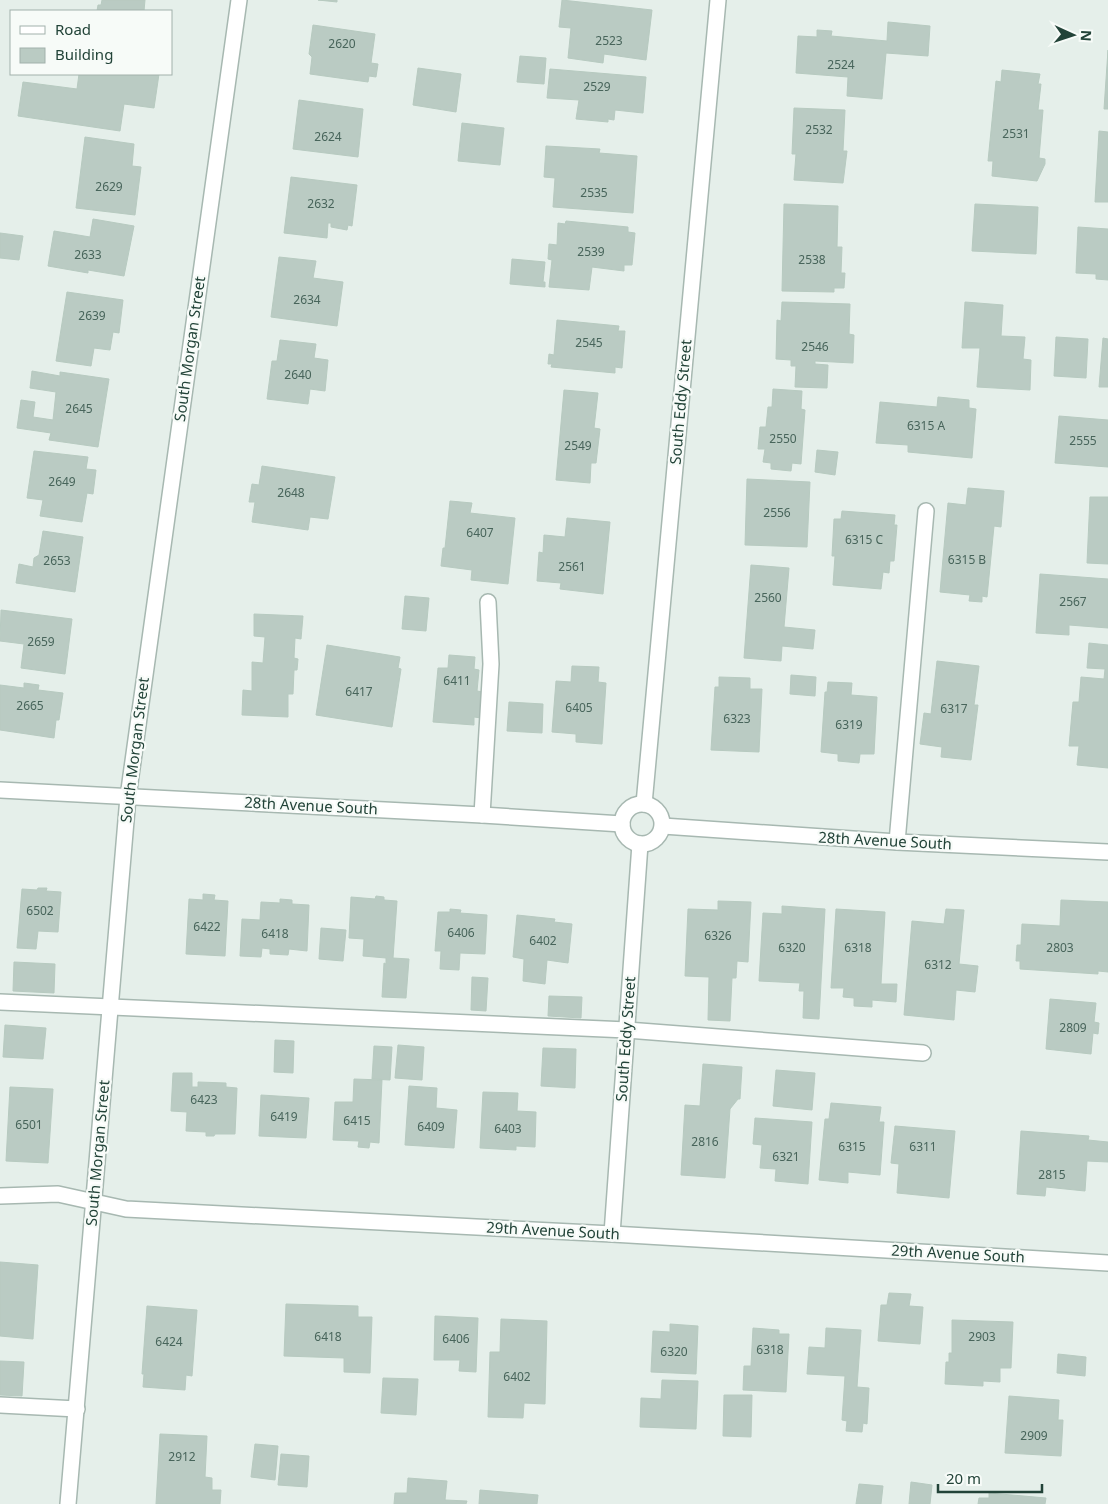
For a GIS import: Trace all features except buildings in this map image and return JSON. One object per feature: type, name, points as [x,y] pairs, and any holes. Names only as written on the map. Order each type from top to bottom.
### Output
[{"type":"street","name":"South Morgan Street","points":[[68,1504],[128,797],[239,0]]},
{"type":"street","name":"South Eddy Street","points":[[644,804],[718,0]]},
{"type":"street","points":[[897,842],[926,511]]},
{"type":"street","points":[[482,814],[491,664],[488,602]]},
{"type":"street","name":"28th Avenue South","points":[[0,790],[482,814],[622,824]]},
{"type":"street","points":[[644,804],[659,812],[663,826],[657,838],[651,842],[640,844],[631,841],[626,836],[622,824],[625,812],[630,808],[644,804]]},
{"type":"street","name":"28th Avenue South","points":[[663,826],[897,842],[1108,852]]},
{"type":"street","name":"South Eddy Street","points":[[612,1234],[640,844]]},
{"type":"street","points":[[0,1002],[627,1030],[923,1052]]},
{"type":"street","name":"29th Avenue South","points":[[0,1196],[58,1194],[126,1209],[612,1234],[1108,1263]]},
{"type":"street","points":[[0,1405],[77,1409]]}]
